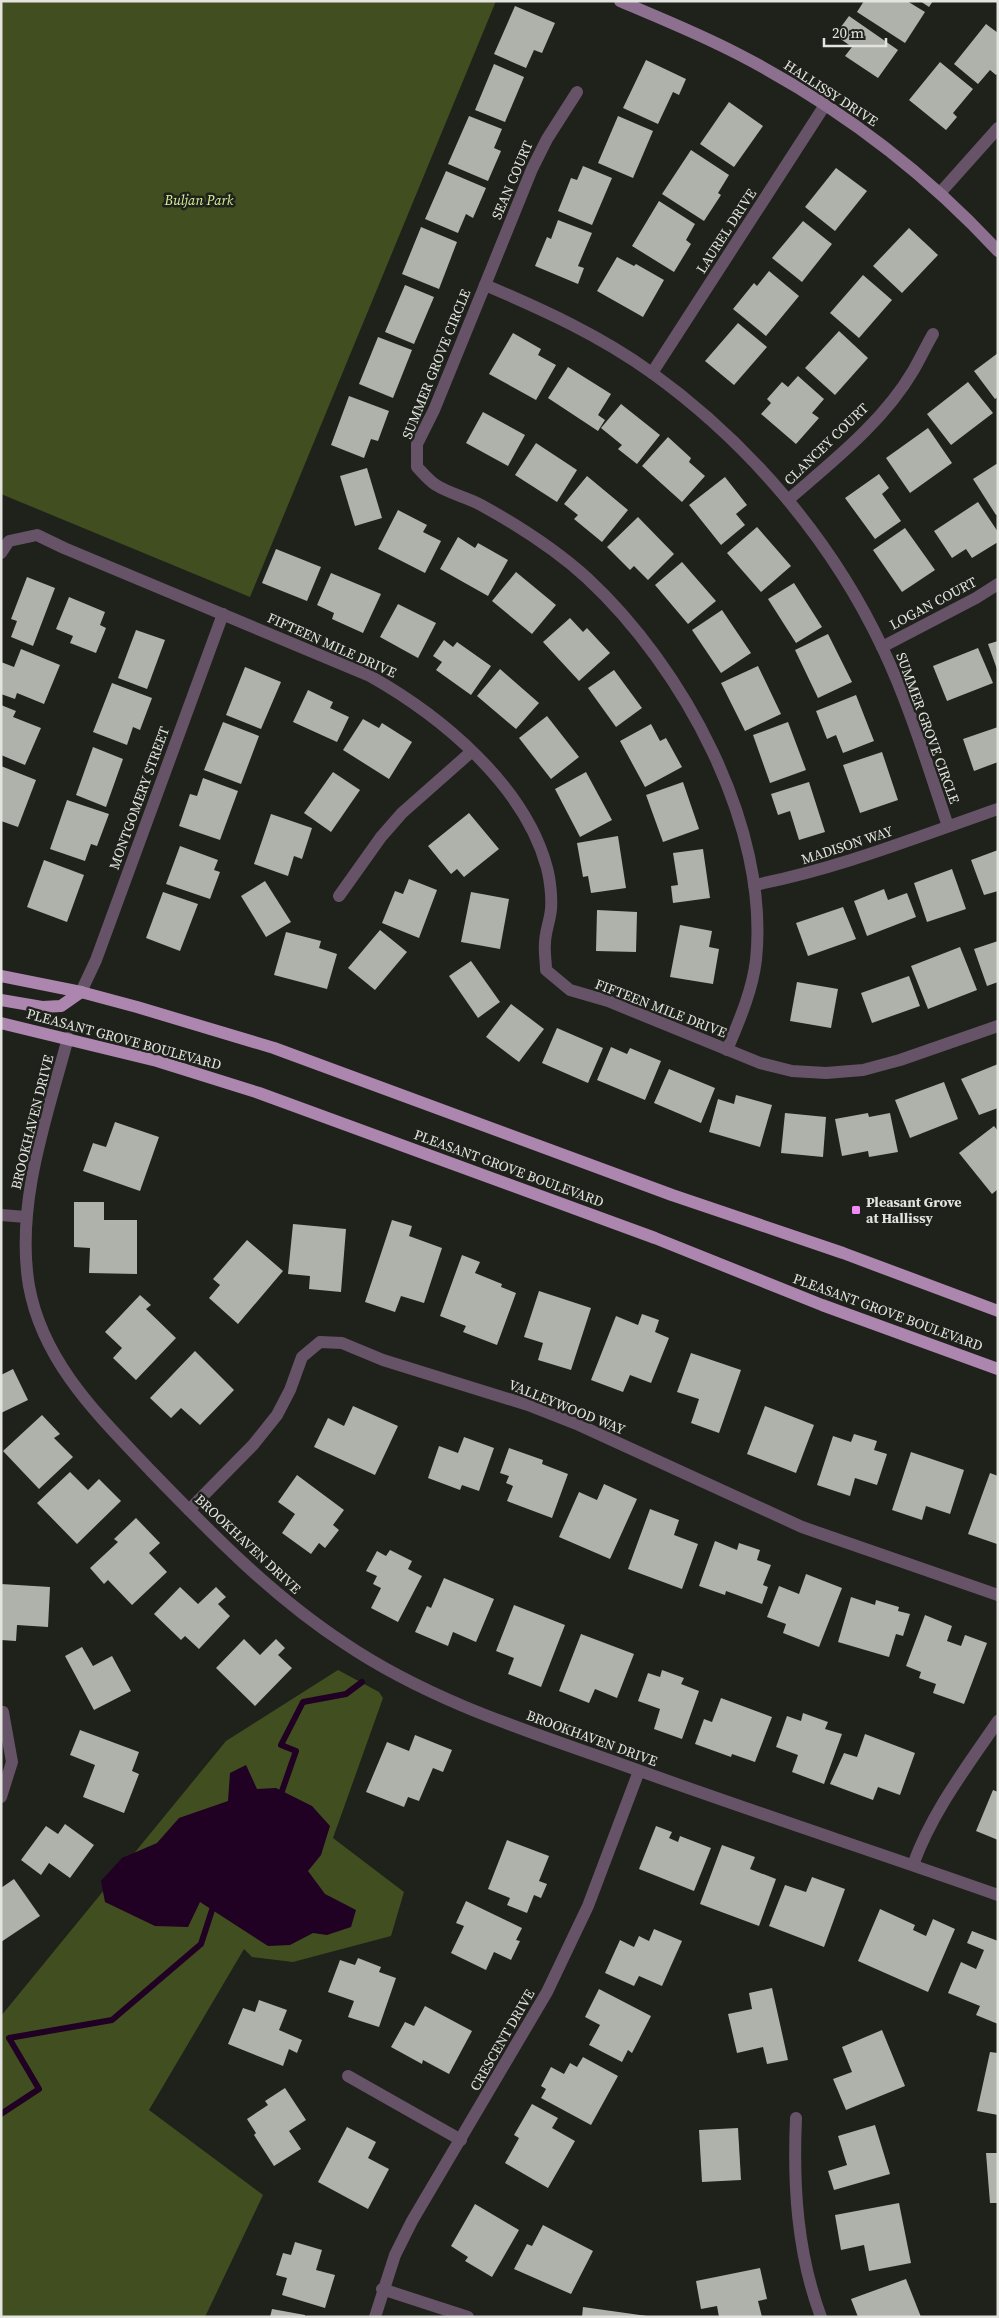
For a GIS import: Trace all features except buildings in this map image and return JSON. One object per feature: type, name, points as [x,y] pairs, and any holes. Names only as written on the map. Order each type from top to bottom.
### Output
[{"type":"main road","points":[[1,976],[81,992],[223,1031],[274,1048],[672,1195],[825,1247],[998,1311]]},
{"type":"main road","points":[[1,1000],[42,1007],[61,1006],[81,992]]},
{"type":"main road","name":"PLEASANT GROVE BOULEVARD","points":[[1,1023],[158,1061],[259,1093],[637,1231],[822,1305],[998,1369]]},
{"type":"main road","points":[[985,1364],[998,1374]]},
{"type":"street","name":"HALLISSY DRIVE","points":[[620,1],[738,54],[825,105],[867,134],[940,193],[998,251]]},
{"type":"street","name":"SEAN COURT","points":[[485,285],[540,154],[577,92]]},
{"type":"street","name":"LAUREL DRIVE","points":[[652,373],[825,105]]},
{"type":"street","points":[[940,193],[998,128]]},
{"type":"street","name":"SUMMER GROVE CIRCLE","points":[[727,1050],[745,1006],[756,961],[757,940],[754,885],[733,804],[714,752],[686,700],[644,640],[586,578],[521,527],[477,502],[437,486],[417,467],[417,444],[434,410],[485,285],[572,325],[652,373],[726,435],[788,500],[838,569],[882,647],[908,711],[948,826]]},
{"type":"street","name":"CLANCEY COURT","points":[[788,500],[858,438],[888,405],[913,372],[933,334]]},
{"type":"street","name":"FIFTEEN MILE DRIVE","points":[[1,553],[9,541],[37,535],[64,548],[332,658],[406,696],[442,723],[471,752],[518,806],[536,837],[547,869],[551,909],[544,942],[546,970],[570,990],[608,1001],[760,1063],[792,1071],[826,1073],[863,1070],[900,1060],[998,1026]]},
{"type":"street","name":"LOGAN COURT","points":[[882,647],[976,598],[998,584]]},
{"type":"street","name":"MONTGOMERY STREET","points":[[81,992],[99,952],[223,614]]},
{"type":"street","points":[[340,896],[381,837],[402,813],[471,752]]},
{"type":"street","name":"MADISON WAY","points":[[754,885],[796,877],[848,862],[998,809]]},
{"type":"street","name":"BROOKHAVEN DRIVE","points":[[68,1038],[31,1181],[26,1217],[25,1254],[30,1289],[38,1319],[49,1346],[65,1374],[92,1409],[189,1510],[280,1597],[344,1644],[400,1678],[457,1705],[638,1771],[998,1895]]},
{"type":"street","points":[[1,1215],[26,1217]]},
{"type":"street","name":"VALLEYWOOD WAY","points":[[189,1510],[253,1445],[277,1415],[290,1390],[302,1357],[320,1342],[342,1344],[383,1360],[528,1405],[602,1436],[725,1494],[802,1527],[998,1595]]},
{"type":"street","points":[[1,1797],[12,1762],[3,1712]]},
{"type":"street","points":[[913,1865],[922,1839],[937,1810],[998,1722]]},
{"type":"street","name":"CRESCENT DRIVE","points":[[374,2317],[382,2289],[412,2221],[547,1992],[588,1906],[638,1771]]},
{"type":"street","points":[[348,2076],[461,2140]]},
{"type":"street","points":[[796,2118],[794,2161],[798,2220],[813,2295],[821,2317]]},
{"type":"street","points":[[382,2289],[468,2317]]},
{"type":"green space","name":"Buljan Park","points":[[1,1],[496,1],[250,597],[1,494]]},
{"type":"green space","points":[[338,1670],[379,1692],[383,1698],[333,1838],[404,1892],[391,1936],[293,1962],[252,1957],[244,1949],[149,2110],[263,2195],[205,2317],[1,2317],[1,2016],[226,1741]]},
{"type":"shaded area","points":[[246,1765],[257,1789],[276,1788],[312,1806],[330,1826],[321,1855],[308,1871],[325,1894],[356,1910],[351,1927],[327,1935],[313,1933],[290,1945],[268,1946],[200,1902],[188,1927],[155,1926],[105,1902],[101,1881],[122,1858],[157,1843],[179,1818],[228,1801],[230,1773]]},
{"type":"waterway","points":[[282,1791],[296,1751],[281,1745],[303,1702],[346,1694],[362,1682]]},
{"type":"waterway","points":[[1,2114],[39,2089],[9,2038],[112,2020],[201,1944],[212,1910]]},
{"type":"place","name":"Pleasant Grove at Hallissy","points":[[856,1210]]}]
